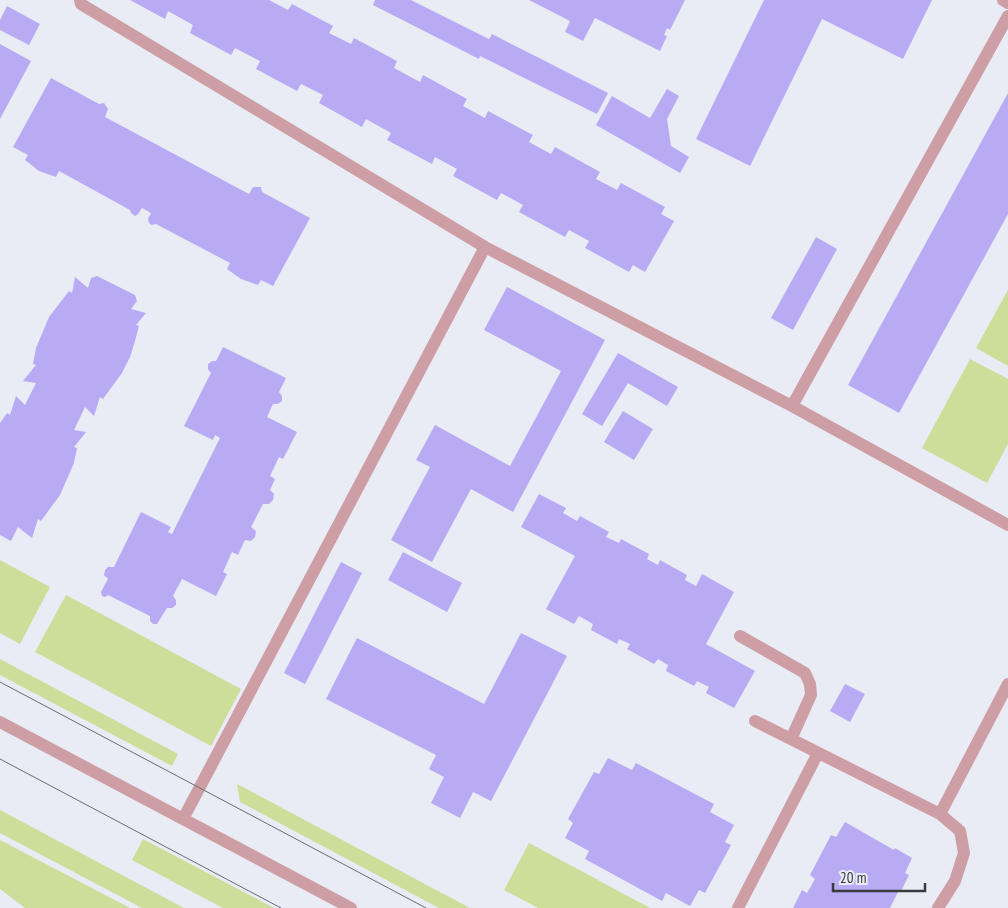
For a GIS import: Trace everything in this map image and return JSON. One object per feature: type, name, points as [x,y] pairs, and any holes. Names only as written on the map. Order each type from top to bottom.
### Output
[{"type":"street","points":[[80,0],[81,4],[89,9],[485,247],[792,406],[1008,525]]},
{"type":"street","points":[[1003,0],[1008,2]]},
{"type":"street","points":[[792,406],[1008,16]]},
{"type":"street","points":[[183,819],[485,247]]},
{"type":"street","points":[[740,636],[805,673],[810,684],[811,695],[791,739]]},
{"type":"street","points":[[940,814],[1008,684]]},
{"type":"street","points":[[755,721],[940,814],[960,831],[964,853],[955,881],[938,908]]},
{"type":"street","points":[[0,722],[351,908]]},
{"type":"street","points":[[738,908],[818,753]]},
{"type":"green space","points":[[1008,290],[1008,366],[976,348]]},
{"type":"green space","points":[[970,359],[1008,379],[1008,444],[987,483],[922,448]]},
{"type":"green space","points":[[0,560],[50,587],[20,644],[0,633]]},
{"type":"green space","points":[[66,595],[241,689],[211,746],[35,652]]},
{"type":"green space","points":[[0,659],[178,754],[172,766],[0,675]]},
{"type":"green space","points":[[237,784],[470,908],[439,908],[240,802]]},
{"type":"green space","points":[[0,810],[184,908],[142,908],[0,833]]},
{"type":"green space","points":[[143,839],[274,908],[223,908],[132,860]]},
{"type":"green space","points":[[0,840],[130,908],[25,908],[0,889]]},
{"type":"green space","points":[[529,843],[650,908],[538,908],[504,890]]},
{"type":"building","points":[[130,0],[269,0],[288,10],[292,4],[333,26],[329,33],[351,44],[354,38],[397,61],[394,68],[420,82],[423,75],[467,99],[463,106],[485,118],[488,111],[533,135],[529,142],[551,154],[555,147],[600,172],[596,179],[617,190],[621,183],[665,207],[661,214],[674,221],[645,272],[633,265],[629,272],[585,248],[589,241],[569,230],[565,237],[519,212],[523,205],[501,193],[497,200],[453,176],[457,169],[435,157],[432,164],[387,140],[391,133],[366,119],[362,127],[319,103],[323,95],[301,84],[297,91],[256,69],[260,61],[235,48],[231,55],[190,33],[193,25],[168,11],[165,19]]},
{"type":"building","points":[[375,0],[411,0],[489,39],[492,34],[608,93],[597,114],[480,56],[479,59],[373,5]]},
{"type":"building","points":[[529,0],[685,0],[670,30],[667,28],[664,35],[667,36],[660,51],[595,18],[583,41],[565,32],[570,21]]},
{"type":"building","points":[[764,0],[932,0],[903,59],[822,19],[750,166],[696,139]]},
{"type":"building","points":[[7,6],[40,24],[29,45],[0,30],[0,20]]},
{"type":"building","points":[[0,44],[31,61],[0,119]]},
{"type":"building","points":[[51,78],[99,104],[104,103],[108,109],[105,117],[249,194],[253,187],[261,187],[262,192],[310,218],[273,286],[261,280],[258,285],[241,279],[227,269],[230,263],[156,224],[152,225],[149,223],[148,219],[151,213],[142,208],[135,216],[130,210],[59,171],[56,177],[39,171],[25,160],[28,155],[13,147]]},
{"type":"building","points":[[667,89],[679,96],[667,119],[671,146],[689,157],[680,173],[596,125],[612,96],[650,118]]},
{"type":"building","points":[[1008,93],[1008,214],[899,413],[848,385]]},
{"type":"building","points":[[816,237],[837,249],[793,330],[771,318]]},
{"type":"building","points":[[97,276],[135,295],[137,301],[131,309],[146,313],[136,325],[139,326],[135,341],[122,373],[103,399],[100,397],[94,416],[85,407],[74,430],[86,432],[74,447],[77,448],[74,463],[60,495],[41,521],[38,519],[32,538],[18,527],[11,541],[0,535],[0,423],[7,413],[10,415],[16,396],[25,405],[36,383],[23,381],[36,365],[33,364],[36,348],[49,317],[69,291],[72,293],[75,277],[88,288],[91,278]]},
{"type":"building","points":[[507,287],[605,340],[513,512],[471,489],[432,562],[391,540],[430,467],[416,460],[435,425],[510,466],[561,371],[484,330]]},
{"type":"building","points":[[223,347],[286,378],[279,392],[282,396],[282,401],[278,404],[273,404],[267,417],[297,432],[283,459],[279,457],[270,476],[275,479],[270,490],[274,494],[273,500],[269,504],[263,504],[251,527],[256,531],[255,537],[251,541],[245,540],[238,555],[232,552],[223,572],[227,574],[216,596],[182,579],[173,596],[176,600],[176,605],[172,608],[167,608],[157,624],[153,624],[150,621],[150,616],[108,595],[102,596],[101,592],[108,579],[104,575],[105,570],[108,567],[114,567],[141,512],[171,527],[168,532],[172,534],[220,438],[215,435],[213,440],[184,426],[211,373],[208,369],[208,364],[216,361]]},
{"type":"building","points":[[618,353],[678,387],[667,406],[628,383],[602,426],[582,414]]},
{"type":"building","points":[[623,411],[653,429],[634,460],[604,442]]},
{"type":"building","points":[[539,494],[566,508],[563,513],[577,521],[580,516],[609,532],[606,537],[619,543],[621,539],[649,554],[647,559],[658,565],[660,560],[687,575],[685,580],[696,586],[702,574],[734,592],[706,644],[755,671],[734,708],[706,693],[709,687],[697,681],[694,686],[666,671],[668,665],[658,659],[654,664],[627,649],[630,644],[619,639],[617,644],[591,630],[593,624],[579,616],[574,624],[546,609],[575,556],[521,527]]},
{"type":"building","points":[[403,552],[462,583],[447,612],[388,580]]},
{"type":"building","points":[[341,562],[362,573],[305,684],[284,673]]},
{"type":"building","points":[[521,633],[567,656],[491,801],[473,792],[460,818],[431,803],[444,777],[429,769],[436,755],[326,699],[357,638],[484,704]]},
{"type":"building","points":[[845,684],[865,694],[850,722],[830,711]]},
{"type":"building","points":[[608,758],[632,770],[636,763],[714,804],[710,812],[734,825],[725,842],[731,845],[705,893],[699,890],[690,906],[666,893],[662,901],[585,859],[589,851],[565,838],[573,823],[568,819],[594,772],[599,774]]},
{"type":"building","points":[[845,822],[912,858],[905,873],[909,875],[901,891],[899,890],[890,908],[793,908],[802,890],[807,893],[815,879],[810,875],[831,835],[836,837]]},
{"type":"tram line","points":[[0,682],[426,908]]},
{"type":"tram line","points":[[0,759],[281,908]]}]
